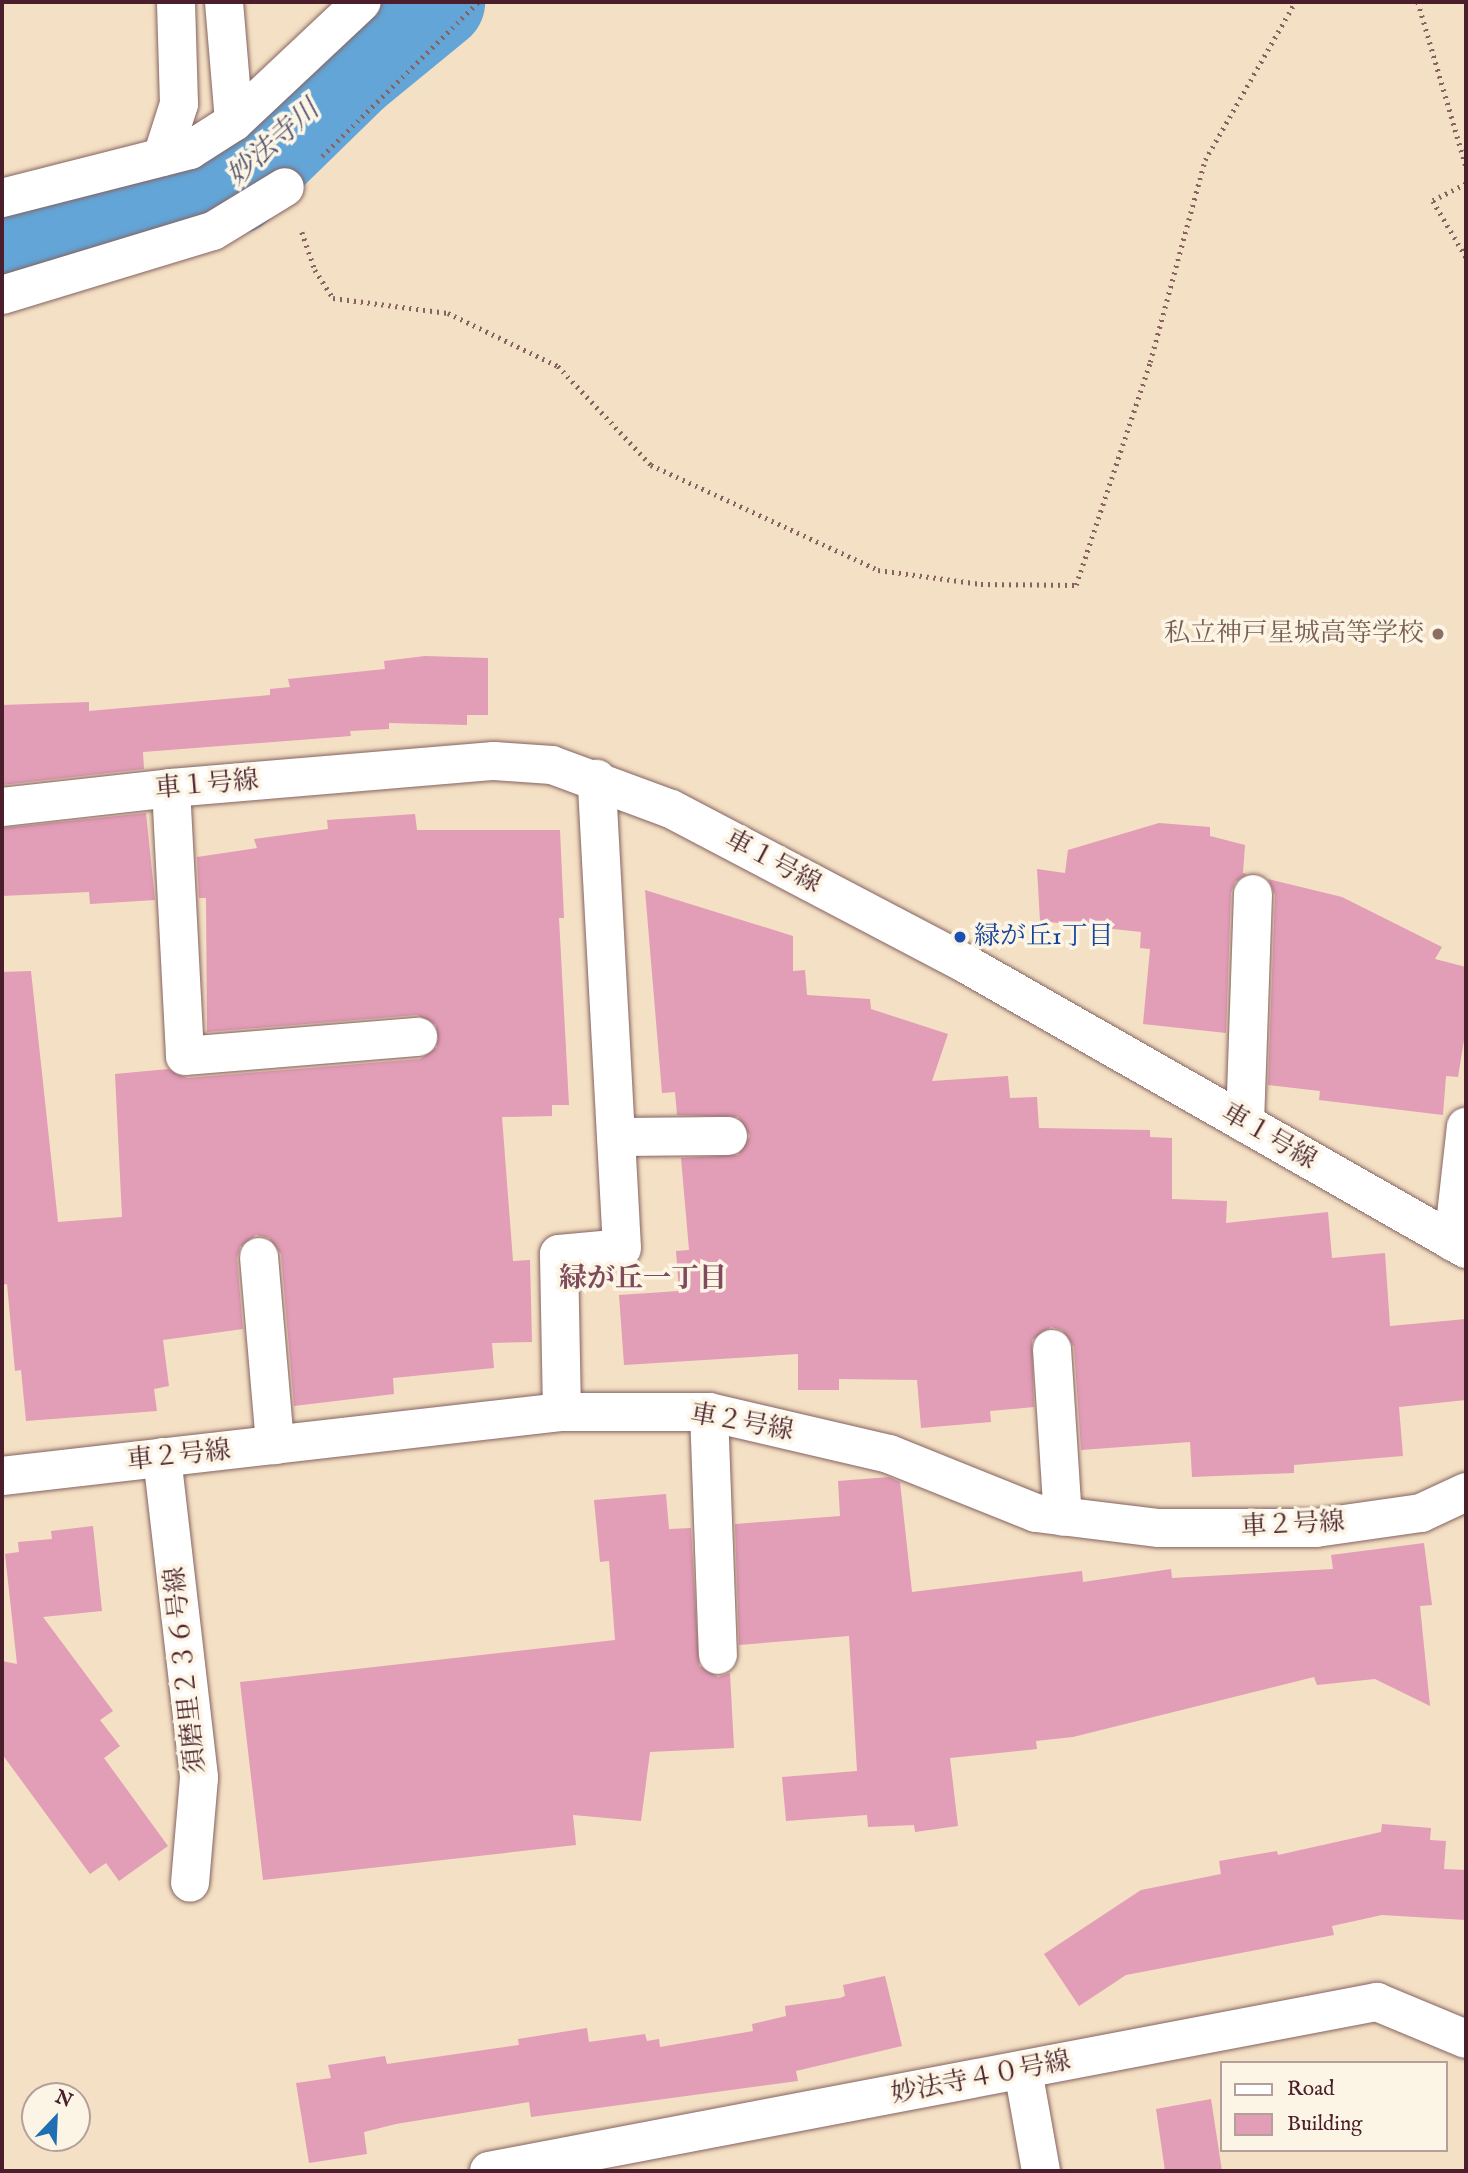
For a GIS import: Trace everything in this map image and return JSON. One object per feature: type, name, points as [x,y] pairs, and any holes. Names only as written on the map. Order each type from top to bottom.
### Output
[{"type":"street","points":[[162,157],[179,104],[176,2]]},
{"type":"street","points":[[224,2],[234,122]]},
{"type":"street","points":[[2,198],[190,150],[234,122],[362,2]]},
{"type":"street","points":[[2,295],[213,232],[285,187]]},
{"type":"street","name":"車１号線","points":[[2,807],[171,788],[494,761],[552,765],[597,779],[671,809],[966,964],[1460,1245]]},
{"type":"street","points":[[562,1412],[559,1254],[622,1248],[597,779]]},
{"type":"street","points":[[171,788],[185,1056],[418,1037]]},
{"type":"street","points":[[1245,1123],[1253,894]]},
{"type":"street","points":[[1460,1245],[1466,1127]]},
{"type":"street","points":[[615,1137],[728,1136]]},
{"type":"street","points":[[259,1257],[275,1445]]},
{"type":"street","points":[[1052,1349],[1063,1517]]},
{"type":"street","name":"車２号線","points":[[2,1475],[562,1412],[709,1412],[889,1454],[1036,1513],[1158,1528],[1315,1528],[1421,1513],[1466,1492]]},
{"type":"street","points":[[709,1412],[718,1656]]},
{"type":"street","name":"須磨里２３６号線","points":[[162,1457],[199,1778],[190,1883]]},
{"type":"street","name":"妙法寺４０号線","points":[[489,2171],[1377,2001],[1466,2039]]},
{"type":"street","points":[[1023,2070],[1041,2171]]},
{"type":"path","points":[[478,2],[340,140],[285,187],[316,270],[333,298],[448,313],[558,366],[652,465],[878,570],[981,584],[1076,585],[1150,362],[1205,160],[1295,2]]},
{"type":"path","points":[[1418,2],[1425,18],[1466,166]]},
{"type":"path","points":[[1466,184],[1433,201],[1466,257]]},
{"type":"building","points":[[425,656],[488,658],[488,715],[467,715],[467,725],[389,723],[389,729],[350,731],[351,736],[143,752],[144,769],[2,785],[2,705],[89,702],[89,711],[270,695],[270,689],[290,687],[288,679],[385,669],[384,661]]},
{"type":"building","points":[[146,813],[155,900],[90,904],[89,892],[2,896],[2,828]]},
{"type":"building","points":[[415,814],[417,830],[560,830],[564,918],[559,918],[569,1105],[552,1105],[552,1116],[502,1117],[513,1261],[530,1260],[532,1342],[492,1343],[494,1368],[393,1378],[394,1394],[294,1406],[281,1254],[269,1238],[256,1235],[240,1247],[237,1258],[243,1329],[163,1340],[169,1386],[154,1389],[157,1411],[26,1421],[21,1370],[15,1371],[7,1284],[2,1285],[2,972],[31,971],[58,1222],[122,1217],[115,1074],[168,1069],[187,1078],[420,1059],[437,1047],[436,1025],[417,1015],[207,1032],[206,898],[199,898],[197,857],[257,848],[254,839],[328,829],[327,820]]},
{"type":"building","points":[[1159,823],[1210,827],[1210,836],[1245,845],[1243,873],[1247,874],[1235,882],[1231,893],[1226,1033],[1143,1024],[1150,949],[1140,948],[1141,932],[1040,921],[1037,869],[1065,873],[1068,850]]},
{"type":"building","points":[[1268,879],[1342,897],[1442,947],[1435,959],[1466,967],[1466,1028],[1458,1077],[1446,1076],[1443,1115],[1319,1100],[1320,1091],[1268,1085],[1275,895]]},
{"type":"building","points":[[645,890],[793,936],[793,971],[805,970],[807,995],[870,999],[871,1009],[948,1034],[932,1081],[1008,1076],[1010,1098],[1037,1097],[1039,1128],[1150,1130],[1150,1137],[1172,1138],[1172,1199],[1227,1201],[1226,1223],[1328,1212],[1332,1258],[1385,1253],[1390,1326],[1466,1319],[1466,1400],[1399,1407],[1403,1456],[1294,1465],[1294,1473],[1192,1477],[1190,1442],[1081,1450],[1074,1347],[1062,1330],[1051,1327],[1032,1340],[1034,1407],[990,1411],[991,1422],[921,1428],[917,1380],[839,1379],[839,1390],[798,1390],[798,1354],[624,1365],[619,1295],[679,1291],[676,1251],[689,1250],[681,1158],[738,1155],[750,1136],[738,1117],[677,1115],[675,1092],[662,1093]]},
{"type":"building","points":[[889,1477],[900,1482],[912,1592],[1082,1571],[1083,1582],[1171,1569],[1172,1578],[1333,1569],[1331,1555],[1424,1543],[1432,1605],[1420,1606],[1430,1706],[1375,1679],[1317,1685],[1314,1677],[1073,1737],[1036,1741],[1037,1749],[950,1758],[958,1826],[915,1832],[914,1825],[868,1827],[867,1815],[786,1821],[782,1777],[857,1771],[849,1636],[739,1645],[735,1524],[840,1516],[838,1481]]},
{"type":"building","points":[[666,1494],[669,1529],[691,1528],[699,1666],[718,1677],[730,1673],[734,1748],[650,1752],[641,1821],[573,1815],[576,1845],[263,1880],[240,1682],[615,1640],[609,1561],[600,1562],[594,1500]]},
{"type":"building","points":[[93,1526],[102,1611],[43,1617],[113,1711],[100,1720],[120,1746],[104,1758],[168,1846],[119,1881],[106,1863],[90,1874],[2,1754],[2,1661],[17,1664],[5,1554],[19,1552],[18,1542],[52,1539],[51,1531]]},
{"type":"building","points":[[1382,1824],[1431,1828],[1430,1840],[1446,1841],[1444,1869],[1466,1870],[1466,1920],[1382,1915],[1332,1926],[1334,1935],[1126,1975],[1079,2006],[1044,1954],[1141,1890],[1221,1874],[1219,1861],[1277,1851],[1278,1855],[1381,1832]]},
{"type":"building","points":[[885,1976],[902,2046],[796,2071],[798,2081],[531,2117],[529,2102],[396,2124],[364,2132],[367,2154],[309,2163],[296,2083],[331,2078],[328,2065],[385,2056],[387,2064],[519,2045],[518,2039],[587,2028],[589,2042],[645,2034],[647,2041],[659,2039],[660,2047],[753,2031],[752,2024],[786,2016],[785,2006],[840,1998],[845,1996],[843,1985]]},
{"type":"building","points":[[1211,2099],[1222,2171],[1165,2171],[1156,2109]]},
{"type":"waterway","name":"妙法寺川","points":[[2,259],[93,235],[235,186],[353,71],[437,2]]},
{"type":"place","name":"私立神戸星城高等学校","points":[[1438,634]]},
{"type":"place","name":"緑が丘1丁目","points":[[960,937]]},
{"type":"district","name":"緑が丘一丁目","points":[[643,1280]]}]
